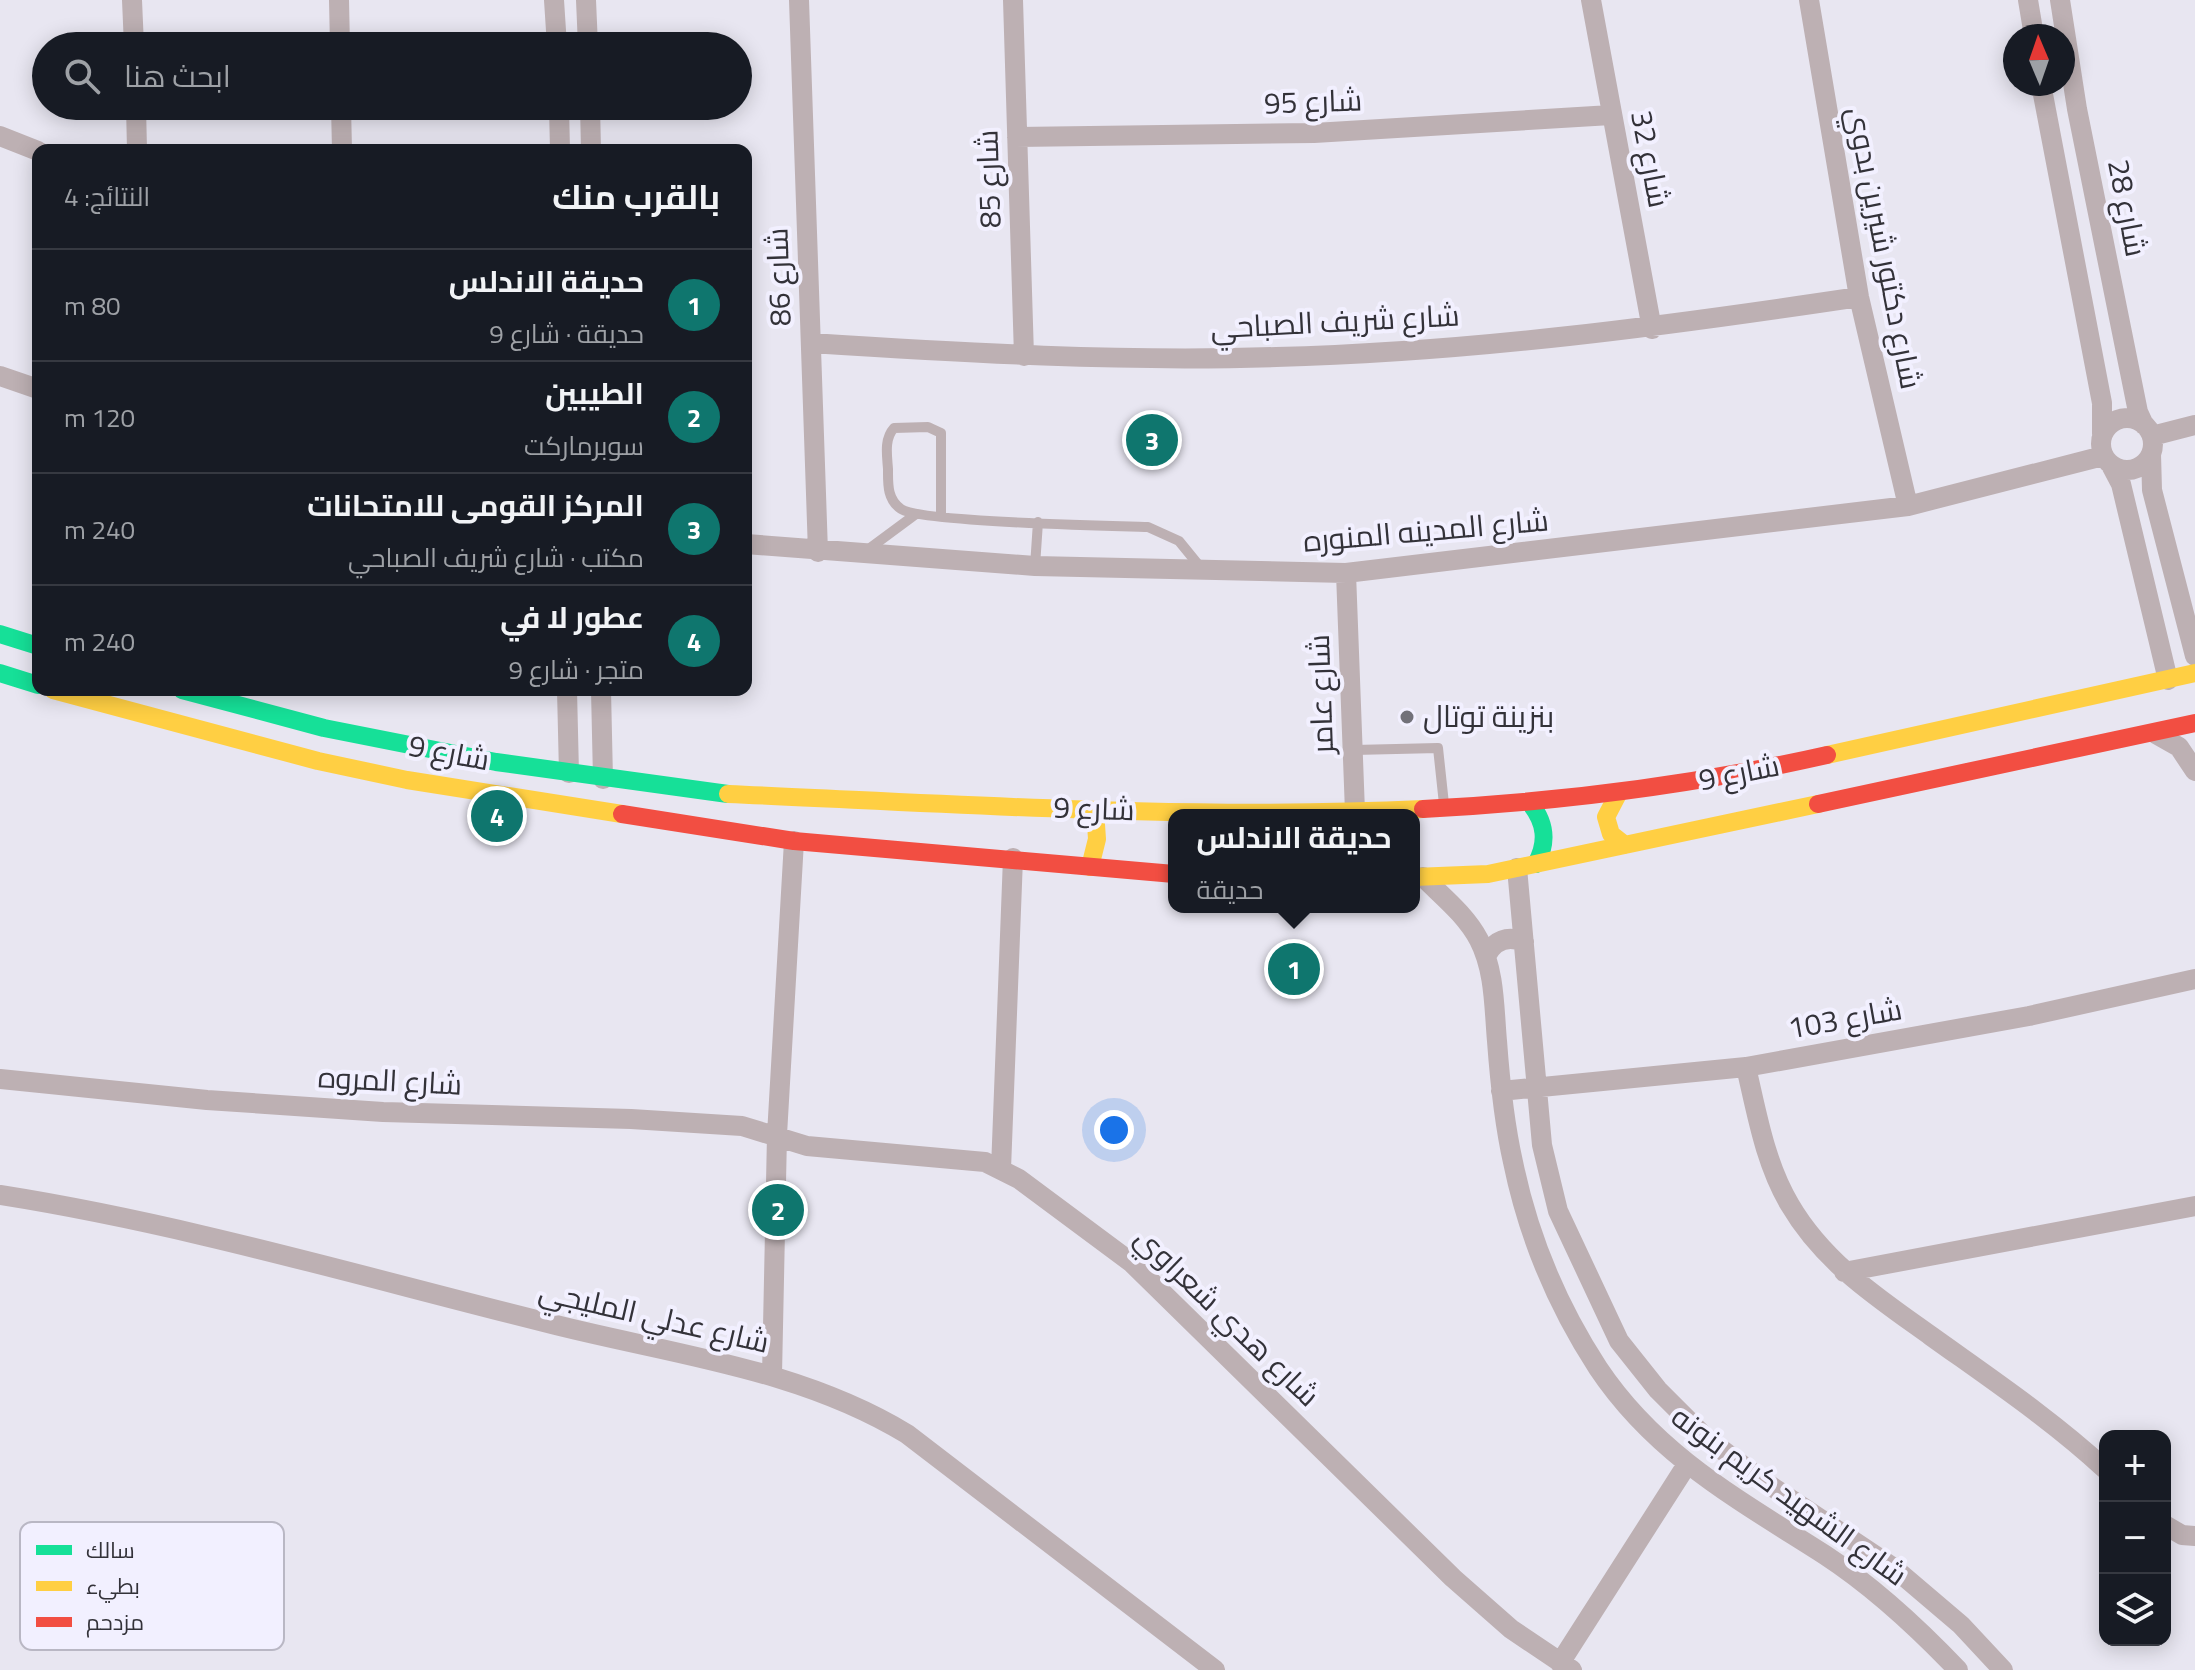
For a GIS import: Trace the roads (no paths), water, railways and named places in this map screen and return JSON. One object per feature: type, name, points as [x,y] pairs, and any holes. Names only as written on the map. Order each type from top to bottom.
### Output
[{"type":"main road","points":[[0,634],[32,644]]},
{"type":"main road","points":[[0,673],[32,683]]},
{"type":"main road","name":"شارع 9","points":[[1420,811],[1618,794],[1735,776],[2195,673]]},
{"type":"main road","name":"شارع 9","points":[[75,696],[304,758],[407,780],[794,841],[1168,874]]},
{"type":"main road","name":"شارع 9","points":[[204,696],[324,728],[603,779],[717,793],[1168,813]]},
{"type":"main road","name":"شارع 9","points":[[1420,877],[1488,874],[2156,734],[2195,723]]},
{"type":"main road","points":[[1618,794],[1606,817],[1611,834],[1625,845]]},
{"type":"main road","points":[[1527,866],[1545,847],[1545,827],[1530,803]]},
{"type":"main road","points":[[1090,867],[1097,839],[1095,810]]},
{"type":"street","points":[[132,0],[133,32]]},
{"type":"street","points":[[339,0],[340,32]]},
{"type":"street","name":"شارع 86","points":[[799,0],[818,552]]},
{"type":"street","name":"شارع 85","points":[[1013,0],[1024,356]]},
{"type":"street","name":"شارع 32","points":[[1591,0],[1652,329]]},
{"type":"street","name":"شارع دكتور شيرين بدوي","points":[[1809,0],[1859,297],[1908,506]]},
{"type":"street","points":[[2028,0],[2032,24]]},
{"type":"street","name":"شارع 28","points":[[2060,0],[2113,298],[2138,412],[2149,438],[2152,490],[2195,656]]},
{"type":"street","points":[[556,32],[554,7],[587,7],[588,32]]},
{"type":"street","name":"شارع 28","points":[[2043,96],[2102,403],[2102,434]]},
{"type":"street","name":"شارع 95","points":[[1017,137],[1314,133],[1611,115]]},
{"type":"street","points":[[136,120],[137,144]]},
{"type":"street","points":[[341,120],[342,144]]},
{"type":"street","points":[[559,120],[560,144]]},
{"type":"street","points":[[590,120],[591,144]]},
{"type":"street","points":[[0,136],[32,149]]},
{"type":"street","name":"شارع شريف الصباحي","points":[[811,343],[1024,356],[1151,359],[1324,355],[1528,342],[1652,329],[1859,297]]},
{"type":"street","points":[[0,376],[32,387]]},
{"type":"street","points":[[2149,438],[2124,418],[2111,423],[2102,434],[2107,461],[2121,484],[2168,680]]},
{"type":"street","points":[[2107,461],[2134,469],[2149,438],[2195,425]]},
{"type":"street","name":"شارع المدينه المنوره","points":[[752,545],[1035,566],[1206,573],[1346,573],[1908,506],[2107,461]]},
{"type":"street","name":"شارع عامر","points":[[1346,573],[1355,809]]},
{"type":"street","points":[[567,696],[569,773]]},
{"type":"street","points":[[601,696],[603,779]]},
{"type":"street","points":[[2156,734],[2179,747],[2195,771]]},
{"type":"street","points":[[772,1375],[777,1135],[794,841]]},
{"type":"street","points":[[1001,1169],[1013,858]]},
{"type":"street","name":"شارع الشهيد كريم بنونه","points":[[1527,866],[1524,942],[1542,1145],[1558,1211],[1619,1341],[1658,1390],[1704,1436],[1759,1478],[1894,1568],[1961,1625],[2003,1670]]},
{"type":"street","name":"شارع الشهيد كريم بنونه","points":[[1420,879],[1463,916],[1486,956],[1512,1161],[1531,1236],[1559,1298],[1598,1367],[1633,1416],[1686,1466],[1748,1510],[1827,1557],[1892,1606],[1958,1670]]},
{"type":"street","points":[[1486,956],[1493,945],[1505,939],[1524,942]]},
{"type":"street","name":"شارع 103","points":[[1501,1091],[1746,1067],[2029,1016],[2195,979]]},
{"type":"street","points":[[1746,1067],[1765,1147],[1789,1203],[1818,1245],[1844,1272],[2013,1395],[2099,1464]]},
{"type":"street","name":"شارع المروه","points":[[0,1079],[207,1100],[383,1112],[723,1125],[777,1135]]},
{"type":"street","name":"شارع هدي شعراوي","points":[[777,1135],[807,1146],[966,1158],[1001,1169],[1132,1263],[1453,1578],[1511,1629],[1566,1666]]},
{"type":"street","name":"شارع عدلي المليجي","points":[[0,1195],[159,1224],[548,1324],[772,1375],[869,1411],[907,1434],[1215,1670]]},
{"type":"street","points":[[1844,1272],[2195,1206]]},
{"type":"street","points":[[1566,1666],[1686,1466]]},
{"type":"street","points":[[2171,1529],[2182,1535],[2195,1536]]},
{"type":"lane","points":[[941,516],[941,433],[936,428],[901,426],[888,434],[888,487],[892,500],[902,510],[941,516],[1148,527],[1179,541],[1206,573]]},
{"type":"lane","points":[[862,555],[916,514]]},
{"type":"lane","points":[[1035,566],[1038,522]]},
{"type":"lane","points":[[1354,750],[1438,748],[1445,810]]},
{"type":"place","name":"المركز القومى للامتحانات","points":[[1152,440]]},
{"type":"place","name":"بنزينة توتال","points":[[1407,717]]},
{"type":"place","name":"عطور لا في","points":[[497,816]]},
{"type":"place","name":"حديقة الاندلس","points":[[1294,969]]},
{"type":"place","name":"الطيبين","points":[[778,1210]]}]
